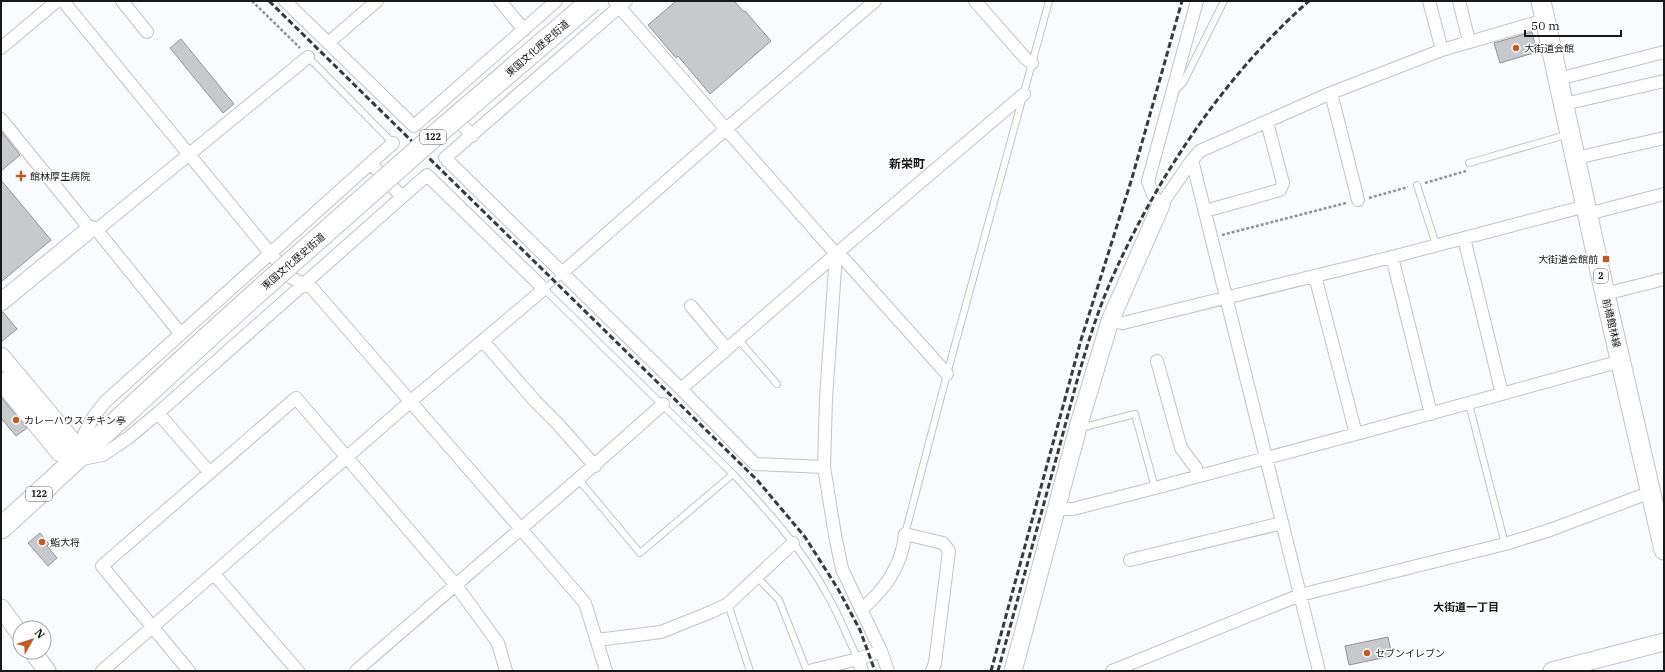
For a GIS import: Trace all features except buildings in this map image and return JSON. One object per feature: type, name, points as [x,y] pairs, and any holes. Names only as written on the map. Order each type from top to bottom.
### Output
[{"type":"highway","name":"東国文化歴史街道","points":[[1,528],[77,460],[120,418],[276,276],[432,138],[592,1]]},
{"type":"main road","name":"前橋館林線","points":[[1541,1],[1605,294],[1657,503],[1664,550]]},
{"type":"street","points":[[1,48],[57,1]]},
{"type":"street","points":[[63,1],[270,253],[292,278],[303,285],[312,288],[585,603],[606,671]]},
{"type":"street","points":[[122,1],[148,32]]},
{"type":"street","points":[[285,1],[414,126],[442,103],[556,1]]},
{"type":"street","points":[[328,43],[377,1]]},
{"type":"street","points":[[500,1],[524,30]]},
{"type":"street","points":[[562,273],[875,1]]},
{"type":"street","points":[[975,1],[1026,59],[1032,63]]},
{"type":"street","points":[[1161,205],[1153,196],[1148,181],[1198,1]]},
{"type":"street","points":[[1429,1],[1442,50]]},
{"type":"street","points":[[1459,1],[1469,41]]},
{"type":"street","points":[[824,467],[755,464],[681,389],[445,158],[472,136],[620,3],[726,129],[836,254],[844,259],[947,374]]},
{"type":"street","points":[[1013,671],[1079,428],[1110,322],[1161,205],[1192,160],[1200,151],[1331,93],[1442,50],[1545,20]]},
{"type":"street","points":[[1558,79],[1664,52]]},
{"type":"street","points":[[1,302],[93,229],[99,228],[308,57]]},
{"type":"street","points":[[1564,104],[1664,81]]},
{"type":"street","points":[[1331,93],[1358,200]]},
{"type":"street","points":[[681,389],[836,254],[1024,94]]},
{"type":"street","points":[[442,103],[472,136]]},
{"type":"street","points":[[1,119],[180,333]]},
{"type":"street","points":[[1205,211],[1280,190],[1283,183],[1267,122]]},
{"type":"street","points":[[1576,158],[1664,138]]},
{"type":"street","points":[[77,460],[84,434],[94,416],[105,402],[393,143]]},
{"type":"street","points":[[1192,160],[1225,298],[1319,671]]},
{"type":"street","points":[[371,164],[402,197]]},
{"type":"street","points":[[1,381],[60,453],[77,460],[103,454],[128,438],[158,413],[427,175],[544,288],[410,401],[102,671]]},
{"type":"street","points":[[1110,322],[1124,323],[1464,238],[1664,194]]},
{"type":"street","points":[[1464,238],[1502,394]]},
{"type":"street","points":[[836,254],[826,398],[824,467],[842,569],[881,651],[888,671]]},
{"type":"street","points":[[1392,257],[1431,414]]},
{"type":"street","points":[[1315,276],[1356,434]]},
{"type":"street","points":[[1605,294],[1664,279]]},
{"type":"street","points":[[691,306],[727,349]]},
{"type":"street","points":[[483,341],[535,401],[557,423],[595,466]]},
{"type":"street","points":[[1,356],[74,443],[77,460]]},
{"type":"street","points":[[1157,361],[1181,448],[1196,468],[1197,476]]},
{"type":"street","points":[[1057,509],[1073,509],[1154,488],[1469,404],[1621,361]]},
{"type":"street","points":[[189,671],[102,566],[296,398],[455,584],[498,643],[505,670]]},
{"type":"street","points":[[356,671],[455,584],[579,480],[663,404]]},
{"type":"street","points":[[158,413],[210,473]]},
{"type":"street","points":[[1112,671],[1300,596],[1505,544],[1550,530],[1657,503]]},
{"type":"street","points":[[1130,560],[1282,523]]},
{"type":"street","points":[[861,610],[895,572],[905,542],[905,534],[943,543],[949,552],[935,664],[932,671]]},
{"type":"street","points":[[597,640],[661,632],[728,604],[793,543]]},
{"type":"street","points":[[214,574],[298,671]]},
{"type":"street","points":[[1,608],[12,623]]},
{"type":"street","points":[[1552,671],[1664,642]]},
{"type":"street","points":[[808,671],[858,659],[881,651]]},
{"type":"street","points":[[858,659],[862,671]]},
{"type":"street","points":[[39,660],[47,671]]},
{"type":"lane","points":[[905,534],[1049,1]]},
{"type":"lane","points":[[1171,95],[1184,83],[1224,1]]},
{"type":"lane","points":[[308,57],[393,143]]},
{"type":"lane","points":[[1469,163],[1570,134]]},
{"type":"lane","points":[[1417,185],[1436,245]]},
{"type":"lane","points":[[562,273],[559,278],[544,288],[663,404],[762,505],[793,543],[829,597],[858,659]]},
{"type":"lane","points":[[738,339],[777,384]]},
{"type":"lane","points":[[1469,404],[1505,544]]},
{"type":"lane","points":[[1079,428],[1135,414],[1154,488]]},
{"type":"lane","points":[[579,480],[640,552],[733,474]]},
{"type":"lane","points":[[757,576],[778,600],[808,671]]},
{"type":"lane","points":[[728,604],[750,671]]},
{"type":"path","points":[[252,1],[308,57]]},
{"type":"path","points":[[1211,238],[1468,171]]},
{"type":"railway","points":[[269,1],[758,481],[805,537],[838,589],[860,630],[875,671]]},
{"type":"railway","points":[[991,671],[1081,340],[1132,178],[1182,1]]},
{"type":"railway","points":[[998,671],[1082,363],[1096,319],[1113,276],[1151,200],[1197,128],[1249,61],[1278,30],[1309,1]]},
{"type":"place","name":"大街道会館","points":[[1516,48]]},
{"type":"place","name":"館林厚生病院","points":[[21,176]]},
{"type":"place","name":"大街道会館前","points":[[1606,259]]},
{"type":"place","name":"カレーハウス チキン亭","points":[[16,420]]},
{"type":"place","name":"鮨大将","points":[[42,542]]},
{"type":"place","name":"セブンイレブン","points":[[1367,653]]},
{"type":"district","name":"新栄町","points":[[907,164]]},
{"type":"district","name":"大街道一丁目","points":[[1466,607]]}]
